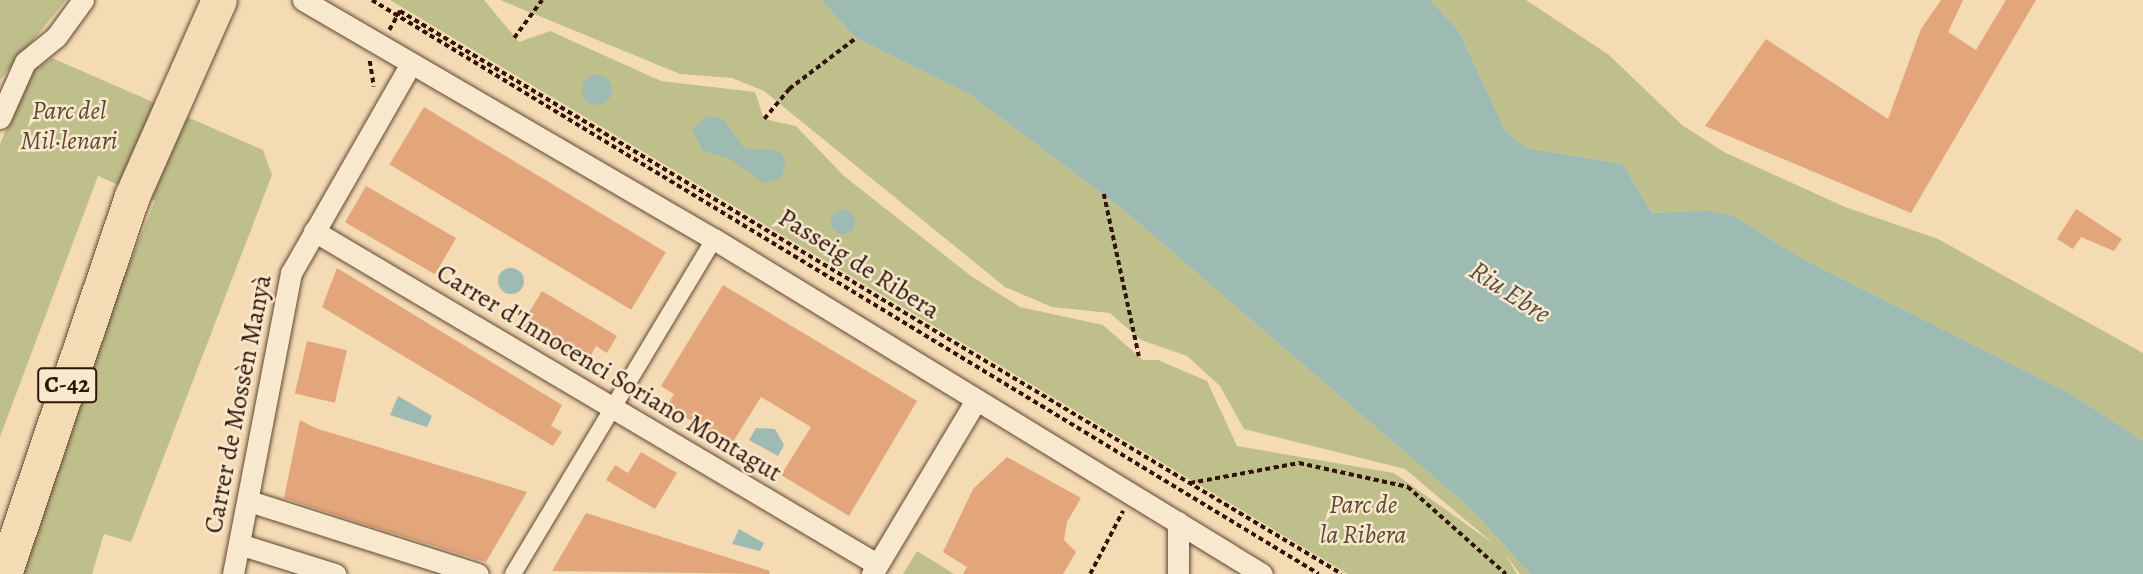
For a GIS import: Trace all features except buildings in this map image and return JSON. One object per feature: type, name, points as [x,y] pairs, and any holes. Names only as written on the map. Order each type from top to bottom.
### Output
[{"type":"main road","name":"C-42","points":[[0,507],[197,0]]},
{"type":"main road","name":"C-42","points":[[4,574],[122,192],[219,0]]},
{"type":"street","points":[[0,118],[25,62],[56,37],[83,0]]},
{"type":"street","name":"Passeig de Ribera","points":[[303,0],[410,65],[714,239],[1262,574]]},
{"type":"street","name":"Carrer de Mossèn Manyà","points":[[233,574],[292,273],[410,65]]},
{"type":"street","name":"Carrer d'Innocenci Soriano Montagut","points":[[314,231],[611,408],[873,569]]},
{"type":"street","points":[[513,574],[714,239]]},
{"type":"street","points":[[873,569],[976,400]]},
{"type":"street","points":[[249,501],[478,574]]},
{"type":"street","points":[[1178,523],[1178,574]]},
{"type":"street","points":[[239,544],[335,574]]},
{"type":"path","name":"Passeig de Ribera","points":[[372,0],[1319,574]]},
{"type":"path","points":[[514,38],[542,0]]},
{"type":"path","points":[[379,46],[400,11],[1342,574]]},
{"type":"path","points":[[764,118],[789,89],[856,38]]},
{"type":"path","points":[[1104,194],[1139,356]]},
{"type":"path","points":[[1190,483],[1300,463],[1408,487],[1506,574]]},
{"type":"path","points":[[1090,574],[1123,510]]},
{"type":"green space","points":[[0,0],[66,0],[0,80]]},
{"type":"green space","name":"Parc de la Ribera","points":[[390,0],[484,0],[519,42],[550,31],[661,81],[755,92],[764,119],[796,126],[844,176],[971,276],[1020,307],[1103,325],[1143,360],[1158,360],[1207,381],[1237,446],[1394,473],[1494,544],[1405,469],[1244,429],[1220,386],[1187,356],[1141,340],[1110,313],[1052,307],[1005,287],[764,91],[732,78],[680,74],[500,0],[821,0],[856,38],[969,94],[1126,212],[1472,510],[1530,574],[1520,574],[1505,554],[1517,574],[1348,574]]},
{"type":"green space","points":[[1430,0],[1526,0],[1609,55],[1682,125],[1724,152],[1845,207],[1938,239],[2143,353],[2143,441],[2073,395],[1803,259],[1734,216],[1708,210],[1652,213],[1623,164],[1526,148],[1505,130],[1459,31]]},
{"type":"green space","name":"Parc del Mil·lenari","points":[[52,58],[263,150],[272,175],[131,542],[104,534],[92,574],[15,574],[82,380],[155,201],[98,176],[0,437],[0,144],[30,73]]},
{"type":"green space","points":[[917,551],[954,574],[903,574]]},
{"type":"water","name":"Riu Ebre","points":[[821,0],[1430,0],[1459,31],[1505,130],[1526,148],[1623,164],[1652,213],[1708,210],[1734,216],[1803,259],[2073,395],[2143,441],[2143,574],[1530,574],[1472,510],[1126,212],[969,94],[856,38]]},
{"type":"water","points":[[597,75],[603,76],[611,84],[611,96],[603,104],[597,105],[591,104],[583,96],[582,90],[583,84],[591,76]]},
{"type":"water","points":[[708,116],[723,119],[744,148],[780,151],[786,164],[781,178],[764,183],[730,159],[703,151],[692,129]]},
{"type":"water","points":[[843,210],[852,213],[855,222],[852,231],[843,234],[834,231],[831,222],[834,213]]},
{"type":"water","points":[[511,268],[520,272],[524,281],[520,290],[511,294],[502,290],[498,281],[502,272]]},
{"type":"water","points":[[398,396],[432,416],[427,427],[390,415]]},
{"type":"water","points":[[756,428],[775,429],[784,445],[778,456],[749,440]]},
{"type":"water","points":[[739,529],[764,543],[760,551],[732,544]]}]
